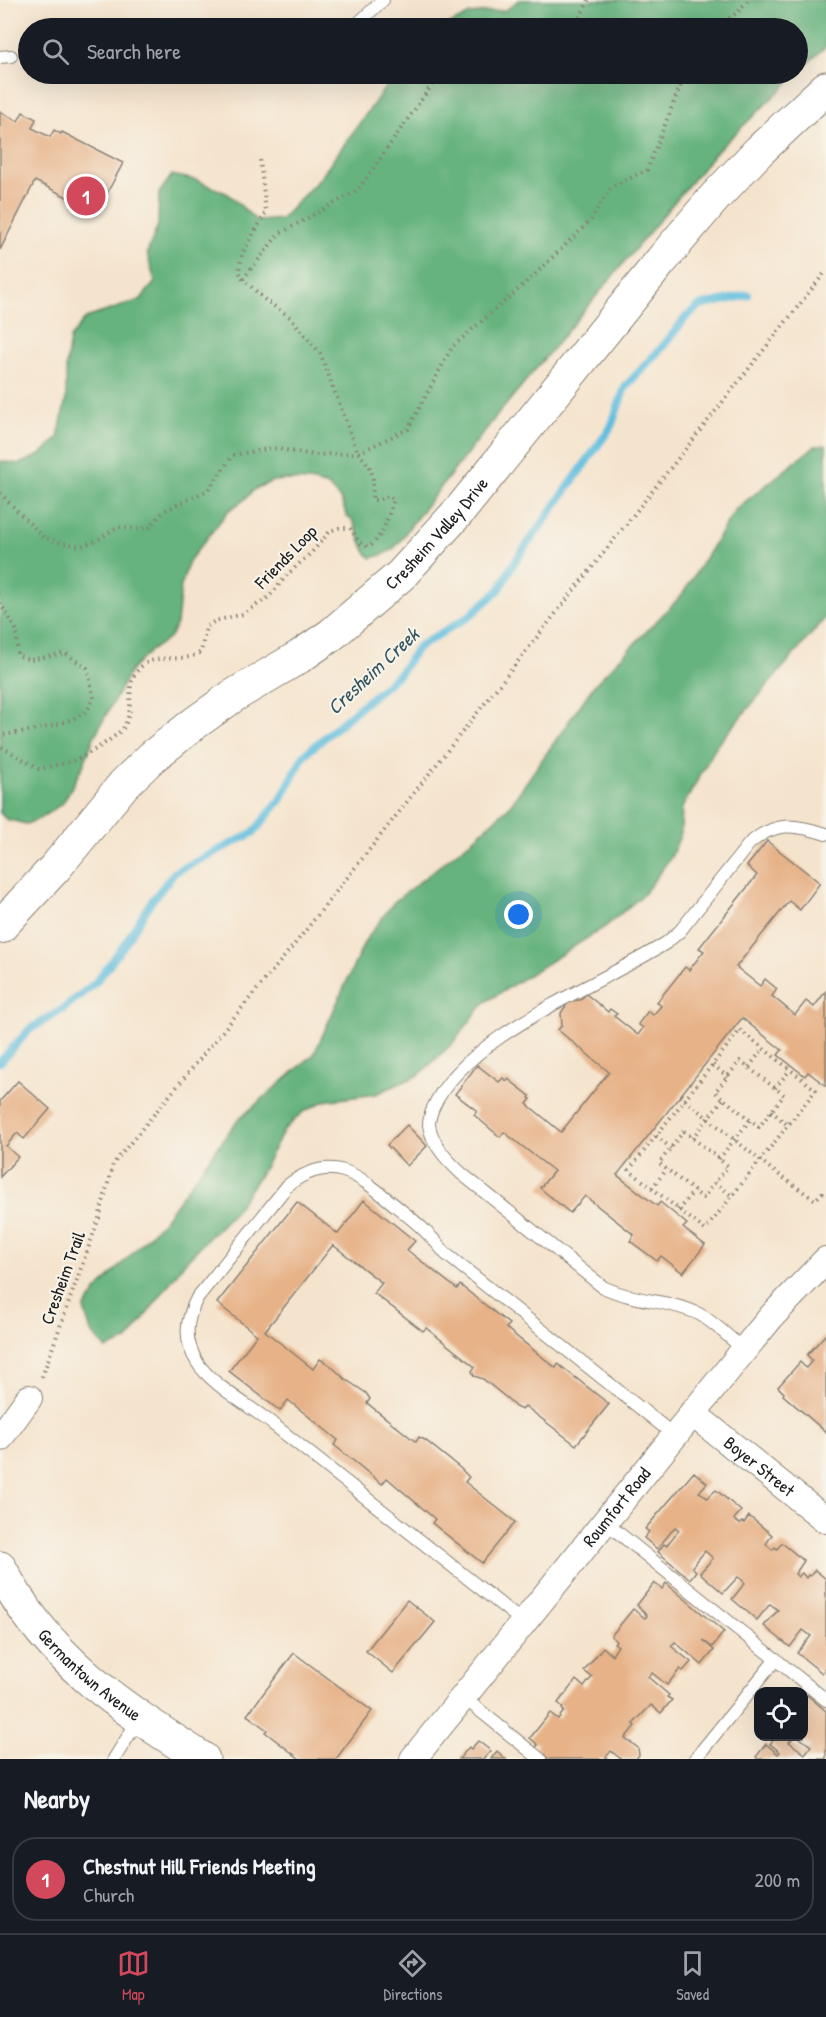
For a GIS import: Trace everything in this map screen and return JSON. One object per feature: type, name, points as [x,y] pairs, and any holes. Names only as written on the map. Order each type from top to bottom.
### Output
[{"type":"main road","name":"Cresheim Valley Drive","points":[[0,927],[56,868],[124,784],[152,758],[233,696],[331,635],[401,575],[438,536],[482,483],[701,213],[759,151],[826,88]]},
{"type":"main road","name":"Germantown Avenue","points":[[0,1568],[17,1598],[36,1624],[67,1659],[97,1687],[139,1719],[203,1759]]},
{"type":"street","name":"Roumfort Road","points":[[413,1759],[772,1316],[826,1260]]},
{"type":"street","points":[[0,1438],[29,1398]]},
{"type":"street","name":"Boyer Street","points":[[692,1413],[823,1511]]},
{"type":"lane","points":[[364,18],[383,0]]},
{"type":"lane","points":[[744,1350],[700,1315],[683,1308],[631,1298],[603,1287],[580,1271],[462,1174],[445,1157],[434,1139],[429,1124],[438,1098],[453,1077],[472,1058],[525,1022],[649,954],[680,931],[749,844],[760,834],[771,828],[787,826],[803,827],[826,834]]},
{"type":"lane","points":[[523,1622],[272,1423],[212,1379],[198,1364],[190,1349],[187,1332],[189,1314],[197,1298],[288,1185],[303,1174],[318,1169],[336,1169],[353,1173],[429,1232],[446,1254],[674,1435]]},
{"type":"lane","points":[[605,1522],[826,1700]]},
{"type":"lane","points":[[695,1759],[776,1659]]},
{"type":"lane","points":[[463,1697],[540,1759]]},
{"type":"lane","points":[[114,1759],[139,1719]]},
{"type":"path","points":[[579,18],[589,0]]},
{"type":"path","points":[[729,18],[738,12],[748,0]]},
{"type":"path","points":[[260,160],[266,212],[239,262],[239,271],[243,279],[279,234],[358,190],[433,84]]},
{"type":"path","points":[[0,493],[43,537],[81,546],[99,539],[117,527],[141,529],[150,526],[164,511],[208,490],[233,455],[273,448],[314,455],[358,453],[408,429],[452,347],[529,280],[591,220],[611,187],[647,170],[681,84]]},
{"type":"path","name":"Cresheim Trail","points":[[29,1398],[42,1378],[99,1218],[113,1164],[298,940],[826,271]]},
{"type":"path","name":"Friends Loop","points":[[0,746],[39,769],[74,760],[93,751],[124,727],[129,713],[131,687],[136,672],[148,661],[156,658],[180,660],[193,658],[201,652],[206,627],[215,621],[243,614],[269,597],[330,531],[350,528],[360,543],[368,547],[375,544],[380,536],[394,500],[389,496],[372,500],[372,468],[358,453],[320,353],[291,318],[264,299],[243,279]]},
{"type":"path","points":[[0,603],[17,631],[17,655],[30,660],[64,653],[87,668],[94,698],[86,712],[68,720],[21,734],[0,735]]},
{"type":"path","points":[[740,1030],[816,1090],[705,1230],[628,1170],[712,1065],[740,1030]]},
{"type":"path","points":[[748,1067],[763,1049]]},
{"type":"path","points":[[740,1061],[784,1095],[759,1127],[715,1092],[728,1077],[740,1061]]},
{"type":"path","points":[[712,1065],[728,1077]]},
{"type":"path","points":[[775,1088],[790,1070]]},
{"type":"path","points":[[680,1096],[734,1140],[815,1200],[823,1192],[826,1195]]},
{"type":"path","points":[[692,1138],[723,1099]]},
{"type":"path","points":[[771,1112],[788,1125]]},
{"type":"path","points":[[719,1159],[750,1120]]},
{"type":"path","points":[[684,1131],[728,1166],[703,1198],[659,1163],[671,1148],[684,1131]]},
{"type":"path","points":[[656,1136],[671,1148]]},
{"type":"path","points":[[652,1188],[667,1169]]},
{"type":"path","points":[[715,1182],[732,1196]]},
{"type":"path","points":[[678,1210],[694,1191]]},
{"type":"green space","points":[[519,0],[826,0],[826,46],[808,63],[808,18],[462,18],[470,14],[506,10]]},
{"type":"green space","points":[[388,84],[787,84],[715,153],[495,418],[393,549],[371,558],[365,551],[353,521],[347,516],[341,500],[328,486],[310,481],[273,481],[255,489],[229,510],[189,561],[181,586],[177,624],[169,638],[149,652],[131,670],[94,737],[84,764],[63,803],[39,819],[26,824],[6,819],[0,813],[0,461],[19,464],[40,455],[58,438],[66,399],[66,366],[70,338],[86,318],[140,300],[155,282],[147,253],[158,225],[159,193],[172,175],[196,180],[228,194],[257,221],[281,219],[320,178]]},
{"type":"green space","points":[[826,445],[826,617],[717,745],[682,808],[681,833],[671,857],[644,894],[605,927],[484,1003],[453,1043],[419,1075],[376,1094],[324,1101],[303,1112],[284,1130],[261,1173],[235,1211],[185,1262],[128,1340],[106,1349],[91,1332],[84,1309],[97,1290],[163,1221],[237,1121],[314,1054],[365,941],[394,902],[472,840],[509,807],[595,684],[682,595],[735,510],[815,446]]},
{"type":"building","points":[[0,112],[18,121],[23,112],[36,119],[32,128],[50,137],[54,130],[61,134],[62,132],[123,163],[97,212],[35,181],[0,250]]},
{"type":"building","points":[[767,841],[820,883],[800,910],[789,901],[736,967],[760,986],[765,979],[777,989],[772,996],[795,1015],[806,1001],[814,1007],[826,991],[826,1086],[808,1072],[805,1076],[778,1055],[782,1050],[742,1018],[617,1175],[657,1206],[660,1202],[687,1224],[683,1228],[705,1245],[683,1273],[661,1256],[657,1261],[630,1241],[634,1235],[585,1196],[570,1213],[540,1188],[554,1171],[504,1132],[500,1137],[474,1115],[477,1111],[455,1094],[477,1065],[499,1082],[503,1078],[507,1081],[508,1079],[530,1096],[531,1099],[527,1104],[561,1132],[609,1072],[558,1030],[562,1025],[561,1013],[569,1001],[580,1000],[586,994],[608,1012],[610,1009],[617,1014],[614,1016],[638,1035],[643,1028],[638,1024],[648,1011],[653,1015],[661,1006],[657,1002],[685,967],[689,970],[704,951],[699,948],[757,875],[747,866]]},
{"type":"building","points":[[18,1081],[50,1109],[24,1139],[17,1133],[6,1146],[18,1157],[0,1177],[0,1101]]},
{"type":"building","points":[[407,1125],[427,1146],[407,1166],[387,1145]]},
{"type":"building","points":[[364,1200],[415,1241],[407,1250],[457,1289],[460,1285],[509,1324],[506,1328],[556,1368],[558,1364],[609,1404],[576,1445],[525,1406],[522,1410],[515,1407],[483,1379],[474,1376],[472,1371],[475,1367],[426,1328],[423,1331],[374,1293],[382,1283],[333,1245],[265,1331],[313,1369],[320,1359],[330,1365],[345,1379],[366,1393],[370,1399],[367,1403],[416,1442],[419,1437],[425,1440],[460,1468],[469,1477],[465,1482],[515,1522],[482,1563],[432,1523],[435,1519],[387,1478],[382,1484],[334,1445],[338,1440],[288,1400],[280,1411],[229,1371],[257,1335],[217,1303],[297,1202],[338,1234]]},
{"type":"building","points":[[826,1334],[826,1432],[783,1395],[784,1393],[778,1387],[800,1362],[806,1368],[812,1360],[807,1355]]},
{"type":"building","points":[[694,1472],[707,1483],[699,1492],[707,1498],[716,1490],[741,1511],[734,1519],[735,1521],[740,1524],[744,1523],[749,1516],[772,1535],[766,1544],[772,1550],[775,1547],[777,1549],[782,1543],[804,1561],[795,1574],[798,1577],[802,1573],[806,1578],[815,1570],[826,1579],[826,1668],[822,1673],[797,1653],[811,1636],[803,1630],[790,1647],[764,1626],[778,1610],[770,1604],[757,1620],[732,1599],[745,1583],[741,1579],[738,1577],[723,1593],[700,1573],[713,1558],[705,1551],[692,1567],[696,1571],[690,1579],[658,1552],[679,1530],[675,1527],[657,1549],[644,1538],[649,1532],[645,1529]]},
{"type":"building","points":[[654,1583],[662,1589],[666,1583],[724,1632],[712,1647],[703,1640],[714,1650],[702,1665],[675,1642],[671,1646],[691,1662],[683,1671],[680,1669],[667,1685],[652,1673],[648,1677],[672,1700],[661,1713],[651,1705],[633,1724],[635,1726],[625,1738],[638,1748],[639,1755],[636,1759],[621,1759],[611,1751],[606,1757],[609,1759],[549,1759],[535,1748],[538,1745],[530,1738],[550,1713],[558,1719],[564,1711],[558,1703],[576,1680],[584,1687],[592,1677],[584,1671],[603,1647],[612,1655],[618,1646],[611,1636],[633,1609],[645,1618],[647,1616],[637,1605]]},
{"type":"building","points":[[407,1600],[435,1622],[393,1673],[366,1651]]},
{"type":"building","points":[[294,1653],[372,1711],[336,1759],[300,1759],[247,1715]]},
{"type":"building","points":[[808,1696],[826,1711],[826,1759],[758,1759],[756,1757],[766,1744],[778,1754],[780,1752],[770,1744],[773,1741],[790,1741],[805,1754],[811,1746],[804,1741],[808,1741]]},
{"type":"building","points":[[478,1741],[491,1751],[483,1759],[459,1759],[469,1747],[471,1749]]},
{"type":"building","points":[[497,1751],[506,1759],[491,1759]]},
{"type":"waterway","name":"Cresheim Creek","points":[[0,1062],[30,1029],[62,1010],[96,982],[124,945],[151,902],[175,872],[253,833],[281,799],[304,755],[400,673],[418,647],[468,617],[499,590],[512,566],[611,427],[625,387],[665,344],[686,317],[699,306],[748,295]]},
{"type":"place","name":"Chestnut Hill Friends Meeting","points":[[86,196]]}]
